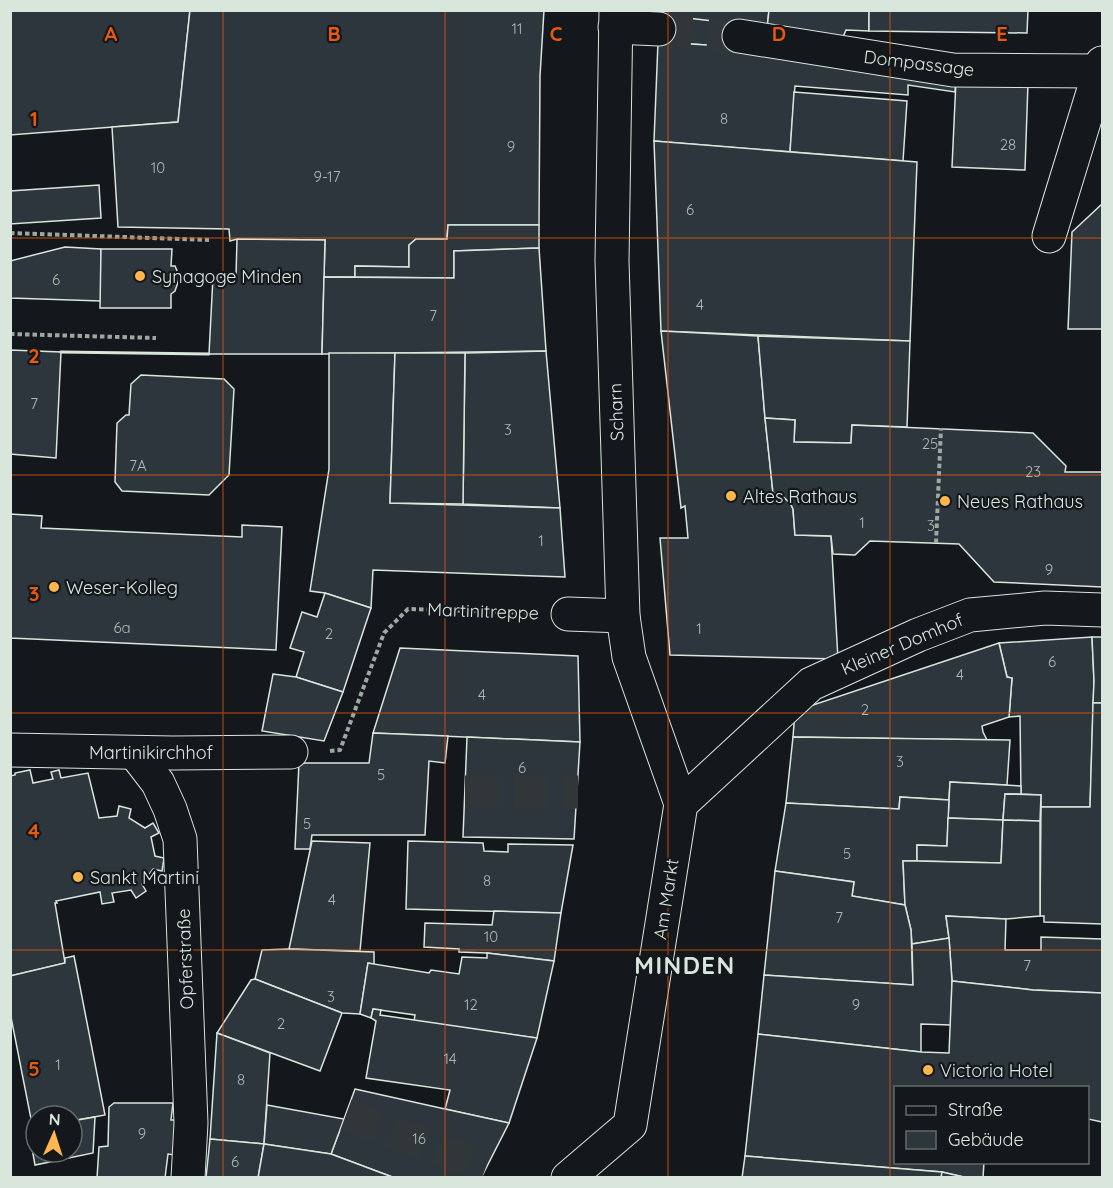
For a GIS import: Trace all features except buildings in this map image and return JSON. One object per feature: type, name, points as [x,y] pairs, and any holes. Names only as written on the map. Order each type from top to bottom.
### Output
[{"type":"street","points":[[616,19],[659,29]]},
{"type":"street","name":"Scharn","points":[[616,19],[612,261],[623,616],[629,657],[681,804]]},
{"type":"street","name":"Dompassage","points":[[739,36],[953,70],[1101,67]]},
{"type":"street","points":[[1049,236],[1101,67]]},
{"type":"street","name":"Kleiner Domhof","points":[[681,804],[811,684],[918,635],[970,615],[1045,608],[1102,610]]},
{"type":"street","points":[[568,614],[623,616]]},
{"type":"street","name":"Martinikirchhof","points":[[10,750],[135,753],[291,752]]},
{"type":"street","name":"Opferstraße","points":[[135,753],[158,783],[180,839],[191,1123],[188,1178]]},
{"type":"street","name":"Am Markt","points":[[568,1178],[630,1125],[681,804]]},
{"type":"path","points":[[10,233],[209,240]]},
{"type":"path","points":[[10,334],[156,338]]},
{"type":"path","points":[[936,543],[941,428]]},
{"type":"path","name":"Martinitreppe","points":[[291,752],[340,750],[384,633],[408,609],[568,614]]},
{"type":"tunnel","points":[[659,29],[739,36]]},
{"type":"tunnel","points":[[465,792],[578,792]]},
{"type":"tunnel","points":[[346,1115],[486,1167]]},
{"type":"wall","points":[[61,352],[209,354]]},
{"type":"place","name":"Synagoge Minden","points":[[140,276]]},
{"type":"place","name":"Altes Rathaus","points":[[731,496]]},
{"type":"place","name":"Neues Rathaus","points":[[945,501]]},
{"type":"place","name":"Weser-Kolleg","points":[[54,587]]},
{"type":"place","name":"Sankt Martini","points":[[78,877]]},
{"type":"place","name":"Victoria Hotel","points":[[928,1070]]},
{"type":"district","name":"MINDEN","points":[[685,965]]}]
